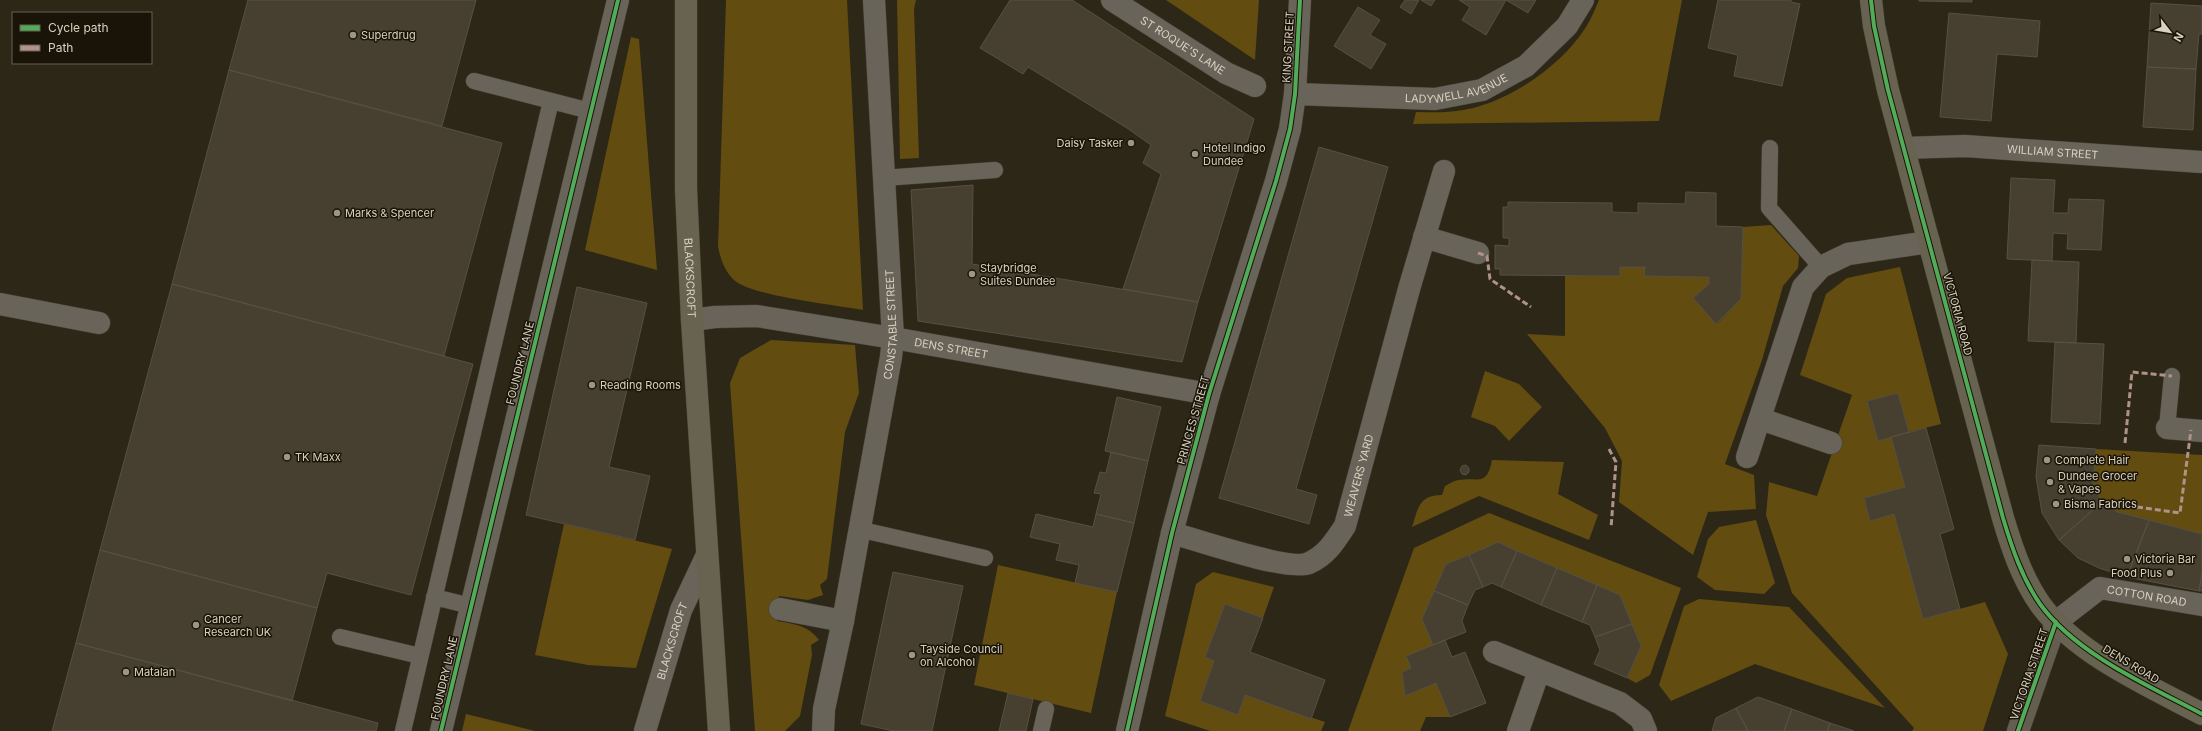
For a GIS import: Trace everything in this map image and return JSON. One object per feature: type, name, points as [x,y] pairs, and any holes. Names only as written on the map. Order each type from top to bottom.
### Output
[{"type":"main road","name":"BLACKSCROFT","points":[[686,0],[686,189],[692,320],[719,731]]},
{"type":"main road","name":"VICTORIA ROAD","points":[[1871,0],[1874,26],[1886,83],[2013,550],[2026,581],[2040,604],[2056,622]]},
{"type":"main road","name":"DENS ROAD","points":[[2056,622],[2077,640],[2106,660],[2202,714]]},
{"type":"main road","name":"VICTORIA STREET","points":[[2018,731],[2056,622]]},
{"type":"street","name":"FOUNDRY LANE","points":[[441,731],[618,0]]},
{"type":"street","name":"CONSTABLE STREET","points":[[823,731],[824,709],[843,621],[858,528],[891,357],[893,338],[874,0]]},
{"type":"street","name":"ST ROQUE'S LANE","points":[[1112,0],[1226,73],[1255,86]]},
{"type":"street","name":"KING STREET","points":[[1295,94],[1300,0]]},
{"type":"street","name":"LADYWELL AVENUE","points":[[1295,94],[1435,99],[1482,90],[1526,66],[1568,26],[1583,0]]},
{"type":"street","name":"PRINCES STREET","points":[[1127,731],[1172,533],[1210,394],[1283,154],[1295,94]]},
{"type":"street","name":"WILLIAM STREET","points":[[1904,148],[1965,146],[2202,162]]},
{"type":"street","name":"WEAVERS YARD","points":[[1172,533],[1287,565],[1308,564],[1329,551],[1345,526],[1424,237],[1444,170]]},
{"type":"street","points":[[1424,237],[1478,253]]},
{"type":"street","points":[[1747,457],[1761,418],[1802,287],[1821,267],[1848,254],[1929,242]]},
{"type":"street","points":[[0,304],[99,323]]},
{"type":"street","name":"DENS STREET","points":[[692,320],[715,317],[756,316],[893,338],[1210,394]]},
{"type":"street","points":[[1761,418],[1831,443]]},
{"type":"street","points":[[2167,428],[2202,431]]},
{"type":"street","name":"BLACKSCROFT","points":[[645,731],[681,610],[707,555]]},
{"type":"street","name":"COTTON ROAD","points":[[2056,622],[2100,588],[2202,605]]},
{"type":"street","points":[[780,609],[843,621]]},
{"type":"street","points":[[1494,652],[1620,703],[1641,719],[1646,731]]},
{"type":"street","points":[[1518,731],[1539,671]]},
{"type":"lane","points":[[474,80],[590,111]]},
{"type":"lane","points":[[403,731],[552,100]]},
{"type":"lane","points":[[1770,148],[1769,208],[1821,267]]},
{"type":"lane","points":[[883,178],[995,170]]},
{"type":"lane","points":[[2167,428],[2172,376]]},
{"type":"lane","points":[[858,528],[985,558]]},
{"type":"lane","points":[[434,597],[471,606]]},
{"type":"lane","points":[[340,637],[420,656]]},
{"type":"lane","points":[[1041,731],[1046,709]]},
{"type":"shaded area","points":[[726,0],[847,0],[863,310],[795,299],[758,291],[743,286],[734,280],[723,265],[718,247]]},
{"type":"shaded area","points":[[897,0],[916,0],[914,9],[919,158],[900,159]]},
{"type":"shaded area","points":[[1166,0],[1259,0],[1255,60]]},
{"type":"shaded area","points":[[1599,0],[1682,0],[1659,121],[1413,124],[1416,112],[1446,112],[1474,108],[1512,93],[1530,82],[1547,70],[1575,42],[1588,24]]},
{"type":"shaded area","points":[[631,37],[639,39],[657,270],[585,250]]},
{"type":"shaded area","points":[[1771,225],[1799,256],[1798,268],[1783,286],[1762,360],[1725,464],[1754,475],[1756,509],[1708,512],[1693,555],[1619,502],[1622,461],[1605,428],[1527,334],[1565,336],[1565,276],[1620,276],[1620,267],[1645,267],[1645,276],[1709,277],[1709,284],[1693,298],[1717,324],[1741,299],[1743,227]]},
{"type":"shaded area","points":[[1900,267],[1941,424],[1909,432],[1898,393],[1867,401],[1878,441],[1891,437],[1905,487],[1864,498],[1870,521],[1894,514],[1923,619],[1985,602],[2008,654],[1983,731],[1912,731],[1914,728],[1792,593],[1766,515],[1769,482],[1817,496],[1852,395],[1800,375],[1826,294],[1847,278]]},
{"type":"shaded area","points":[[771,340],[855,345],[859,393],[845,432],[827,579],[820,585],[823,595],[808,600],[779,596],[777,621],[795,624],[805,628],[819,640],[811,645],[812,655],[800,716],[785,731],[755,731],[730,383],[740,358]]},
{"type":"shaded area","points":[[1485,371],[1519,384],[1542,407],[1509,441],[1495,426],[1471,417]]},
{"type":"shaded area","points":[[2096,449],[2202,455],[2202,534],[2117,512],[2102,502],[2093,485]]},
{"type":"shaded area","points":[[1492,460],[1564,462],[1558,494],[1598,515],[1589,540],[1479,496],[1412,527],[1418,509],[1424,500],[1428,497],[1442,495],[1445,486],[1456,481],[1481,479],[1487,474]]},
{"type":"shaded area","points":[[1489,513],[1681,588],[1650,675],[1636,683],[1627,678],[1641,646],[1620,595],[1498,543],[1446,564],[1422,619],[1433,645],[1411,668],[1402,672],[1405,696],[1436,683],[1450,717],[1426,717],[1420,731],[1348,731],[1414,548]]},
{"type":"shaded area","points":[[1756,520],[1775,583],[1764,594],[1715,590],[1697,577],[1708,539],[1719,527]]},
{"type":"shaded area","points":[[564,524],[672,549],[636,668],[588,665],[535,655]]},
{"type":"shaded area","points":[[998,565],[1117,592],[1091,713],[974,685]]},
{"type":"shaded area","points":[[1213,572],[1274,587],[1263,618],[1225,604],[1205,657],[1214,661],[1200,701],[1238,715],[1245,695],[1325,722],[1321,731],[1210,731],[1165,716],[1196,584]]},
{"type":"shaded area","points":[[1699,599],[1789,607],[1885,708],[1755,664],[1671,701],[1659,685],[1684,606]]},
{"type":"shaded area","points":[[466,714],[535,731],[462,731]]},
{"type":"building","name":"Superdrug","points":[[248,0],[476,0],[442,126],[229,70]]},
{"type":"building","name":"Hotel Indigo Dundee","points":[[1010,0],[1072,0],[1254,119],[1198,302],[1123,289],[1161,174],[1143,163],[1151,145],[1127,128],[1028,67],[1023,74],[980,48]]},
{"type":"building","points":[[1405,0],[1419,0],[1411,14],[1400,7]]},
{"type":"building","points":[[1421,0],[1435,0],[1431,6]]},
{"type":"building","points":[[1459,0],[1506,0],[1486,35],[1462,20],[1470,7]]},
{"type":"building","points":[[1506,0],[1536,0],[1528,13]]},
{"type":"building","points":[[1718,0],[1791,0],[1791,2],[1800,4],[1782,86],[1734,76],[1738,55],[1708,48]]},
{"type":"building","points":[[1972,0],[1972,2],[1919,1]]},
{"type":"building","points":[[2151,3],[2202,6],[2202,34],[2199,34],[2196,69],[2147,67]]},
{"type":"building","points":[[1358,7],[1380,20],[1370,35],[1386,44],[1371,69],[1334,46]]},
{"type":"building","points":[[1949,13],[2040,21],[2037,57],[1997,54],[1991,121],[1940,117]]},
{"type":"building","points":[[2147,67],[2196,69],[2193,130],[2143,127]]},
{"type":"building","name":"Marks & Spencer","points":[[229,70],[502,143],[444,356],[172,284]]},
{"type":"building","points":[[1319,147],[1388,167],[1296,489],[1317,495],[1309,524],[1219,498]]},
{"type":"building","points":[[2011,178],[2055,180],[2053,213],[2068,213],[2069,199],[2104,200],[2101,250],[2067,249],[2068,234],[2053,233],[2052,261],[2007,259]]},
{"type":"building","name":"Staybridge Suites Dundee","points":[[973,185],[972,264],[1198,302],[1182,362],[918,321],[911,190]]},
{"type":"building","points":[[1686,192],[1716,193],[1716,226],[1743,227],[1741,299],[1716,324],[1693,298],[1709,284],[1709,277],[1644,276],[1645,267],[1620,267],[1620,276],[1500,275],[1500,269],[1495,269],[1495,245],[1509,246],[1509,238],[1503,238],[1503,207],[1508,207],[1508,202],[1612,203],[1612,212],[1638,213],[1638,203],[1685,204]]},
{"type":"building","points":[[2032,260],[2079,262],[2076,343],[2028,341]]},
{"type":"building","name":"TK Maxx","points":[[172,284],[473,364],[411,595],[327,573],[317,608],[100,550]]},
{"type":"building","name":"Reading Rooms","points":[[577,287],[647,303],[609,467],[650,476],[635,540],[526,515]]},
{"type":"building","points":[[2055,342],[2104,344],[2100,424],[2051,422]]},
{"type":"building","points":[[1898,393],[1909,432],[1878,441],[1867,401]]},
{"type":"building","points":[[1117,397],[1161,407],[1148,461],[1105,451]]},
{"type":"building","points":[[1926,428],[1954,529],[1940,534],[1960,609],[1923,619],[1894,514],[1870,521],[1864,498],[1905,487],[1891,437]]},
{"type":"building","points":[[2039,445],[2096,449],[2093,484],[2102,502],[2059,540],[2042,513],[2036,477]]},
{"type":"building","points":[[1111,452],[1148,461],[1134,523],[1096,514],[1101,494],[1094,493],[1100,472],[1106,473]]},
{"type":"building","points":[[1466,465],[1469,468],[1469,472],[1466,475],[1462,474],[1460,470],[1462,466]]},
{"type":"building","points":[[2102,502],[2117,512],[2149,520],[2127,577],[2099,568],[2078,558],[2059,540]]},
{"type":"building","points":[[1036,514],[1093,527],[1096,514],[1134,523],[1117,592],[1075,583],[1079,565],[1056,560],[1060,544],[1030,537]]},
{"type":"building","points":[[2149,520],[2202,534],[2202,573],[2199,591],[2127,577]]},
{"type":"building","points":[[1498,542],[1517,551],[1501,587],[1492,583],[1483,587],[1469,555]]},
{"type":"building","name":"Cancer Research UK","points":[[100,550],[317,608],[292,701],[76,643]]},
{"type":"building","points":[[1517,551],[1557,568],[1541,605],[1501,587]]},
{"type":"building","points":[[1469,555],[1483,587],[1475,590],[1468,605],[1434,591],[1446,564]]},
{"type":"building","points":[[1557,568],[1597,585],[1582,622],[1541,605]]},
{"type":"building","name":"Tayside Council on Alcohol","points":[[893,572],[963,586],[932,731],[894,731],[861,724]]},
{"type":"building","points":[[2202,573],[2202,591],[2199,591]]},
{"type":"building","points":[[1597,585],[1620,595],[1632,624],[1595,637],[1590,625],[1582,622]]},
{"type":"building","points":[[1434,591],[1468,605],[1462,621],[1466,632],[1433,645],[1422,619]]},
{"type":"building","points":[[1225,604],[1263,618],[1250,652],[1325,680],[1311,719],[1245,695],[1238,715],[1200,701],[1214,661],[1205,657]]},
{"type":"building","points":[[1632,624],[1641,646],[1627,678],[1594,664],[1600,650],[1595,637]]},
{"type":"building","points":[[1445,640],[1452,657],[1465,652],[1486,703],[1450,717],[1436,683],[1405,696],[1402,672],[1411,668],[1406,656]]},
{"type":"building","name":"Matalan","points":[[76,643],[378,723],[376,731],[52,731]]},
{"type":"building","points":[[1008,693],[1033,699],[1026,731],[999,731]]},
{"type":"building","points":[[1758,697],[1792,709],[1784,731],[1748,731],[1736,708]]},
{"type":"building","points":[[1736,708],[1748,731],[1712,731],[1716,718]]},
{"type":"building","points":[[1792,709],[1830,723],[1827,731],[1784,731]]},
{"type":"building","points":[[1830,723],[1854,731],[1827,731]]},
{"type":"marked path","points":[[1478,253],[1487,256],[1490,279],[1531,307]]},
{"type":"marked path","points":[[2125,443],[2132,372],[2172,376]]},
{"type":"marked path","points":[[2137,507],[2180,513],[2191,430]]},
{"type":"marked path","points":[[1609,449],[1616,462],[1611,528]]},
{"type":"cycle path","points":[[441,731],[618,0]]},
{"type":"cycle path","points":[[1127,731],[1172,533],[1209,394],[1276,181],[1290,129],[1295,94],[1300,0]]},
{"type":"cycle path","points":[[1871,0],[1874,26],[1888,90],[2003,518],[2014,552],[2028,584],[2040,604],[2055,622],[2093,653],[2137,680],[2202,714]]},
{"type":"cycle path","points":[[2018,731],[2056,622]]},
{"type":"place","name":"Superdrug","points":[[353,35]]},
{"type":"place","name":"Daisy Tasker","points":[[1131,143]]},
{"type":"place","name":"Hotel Indigo Dundee","points":[[1195,154]]},
{"type":"place","name":"Marks & Spencer","points":[[337,213]]},
{"type":"place","name":"Staybridge Suites Dundee","points":[[972,274]]},
{"type":"place","name":"Reading Rooms","points":[[592,385]]},
{"type":"place","name":"TK Maxx","points":[[287,457]]},
{"type":"place","name":"Complete Hair","points":[[2047,460]]},
{"type":"place","name":"Dundee Grocer & Vapes","points":[[2050,482]]},
{"type":"place","name":"Bisma Fabrics","points":[[2056,504]]},
{"type":"place","name":"Victoria Bar","points":[[2127,559]]},
{"type":"place","name":"Food Plus","points":[[2170,573]]},
{"type":"place","name":"Cancer Research UK","points":[[196,625]]},
{"type":"place","name":"Tayside Council on Alcohol","points":[[912,655]]},
{"type":"place","name":"Matalan","points":[[126,672]]}]
